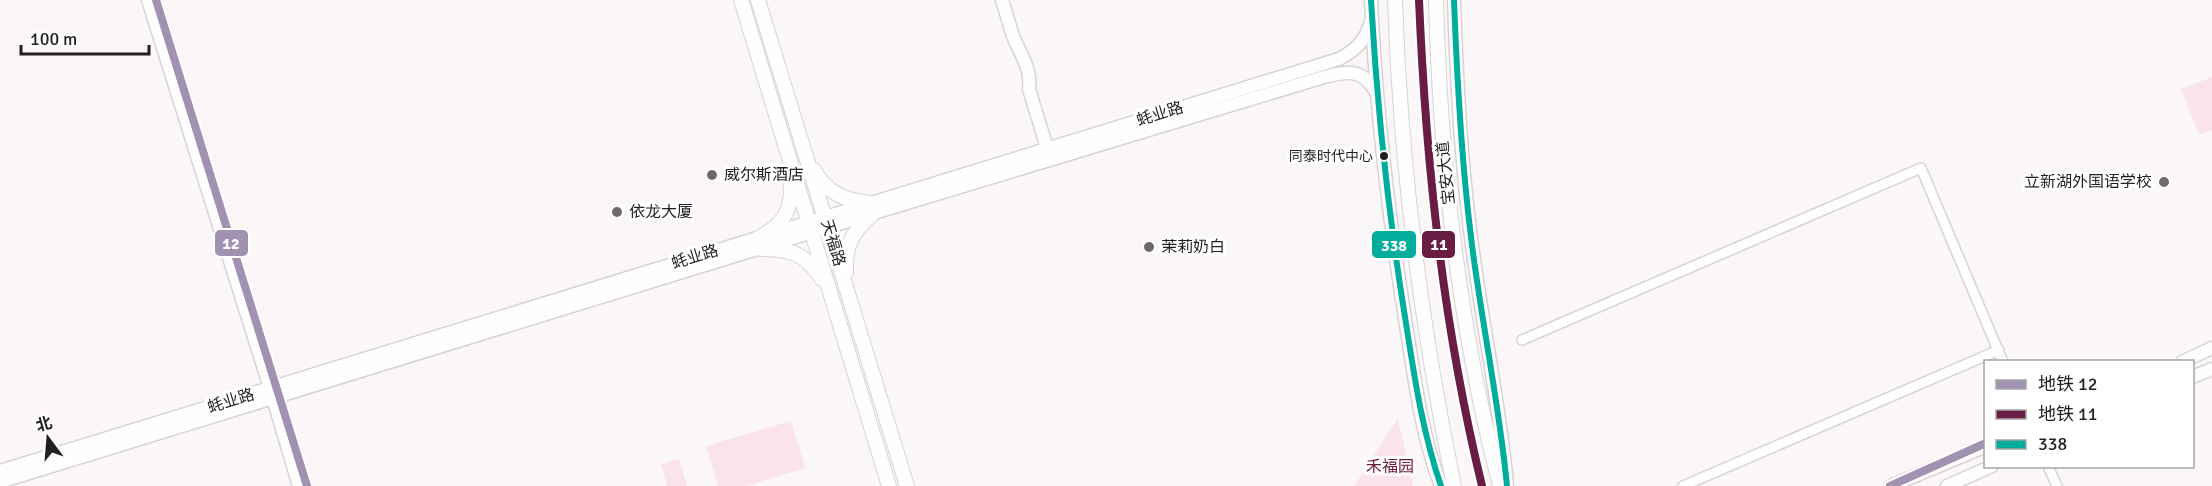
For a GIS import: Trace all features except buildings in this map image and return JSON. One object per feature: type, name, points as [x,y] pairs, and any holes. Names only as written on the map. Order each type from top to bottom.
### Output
[{"type":"main road","name":"天福路","points":[[741,0],[889,486]]},
{"type":"main road","name":"天福路","points":[[758,0],[907,486]]},
{"type":"main road","points":[[1395,0],[1398,95],[1410,202],[1430,346],[1454,486]]},
{"type":"main road","name":"宝安大道","points":[[1436,0],[1441,125],[1450,217],[1473,366],[1500,486]]},
{"type":"main road","points":[[803,145],[816,173],[831,191],[843,198],[873,208],[853,235],[846,253],[849,295]]},
{"type":"main road","points":[[760,243],[777,227],[788,210],[791,188],[787,152]]},
{"type":"main road","points":[[760,243],[802,255],[813,266],[832,297]]},
{"type":"street","points":[[142,0],[299,486]]},
{"type":"street","points":[[148,0],[268,394],[292,486]]},
{"type":"street","points":[[1002,0],[1014,38],[1025,60],[1031,81],[1029,89],[1047,148]]},
{"type":"street","points":[[1371,0],[1376,92],[1397,270],[1414,376],[1431,457],[1441,486]]},
{"type":"street","points":[[1454,0],[1462,145],[1472,239],[1503,441],[1507,486]]},
{"type":"street","name":"蚝业路","points":[[0,471],[268,394],[810,228],[1047,148],[1339,59],[1357,48],[1365,39],[1372,19]]},
{"type":"street","name":"蚝业路","points":[[873,208],[1338,74],[1358,73],[1366,78],[1376,92]]},
{"type":"street","points":[[1522,340],[1921,168],[2002,360]]},
{"type":"street","points":[[2186,360],[2212,348]]},
{"type":"street","points":[[1683,486],[1999,350]]},
{"type":"street","points":[[2194,378],[2212,369]]},
{"type":"street","name":"蚝业路","points":[[0,482],[268,394]]},
{"type":"street","points":[[1891,486],[1984,447]]},
{"type":"street","points":[[1947,486],[1988,468]]},
{"type":"street","points":[[2049,468],[2056,486]]},
{"type":"green space","points":[[2212,77],[2212,130],[2199,135],[2181,89]]},
{"type":"green space","name":"禾福园","points":[[1398,418],[1413,486],[1354,486]]},
{"type":"green space","points":[[791,421],[805,468],[746,486],[718,486],[706,446]]},
{"type":"green space","points":[[679,459],[687,486],[667,486],[661,464]]},
{"type":"metro line","name":"12","points":[[156,0],[307,486]]},
{"type":"metro line","name":"11","points":[[1419,0],[1426,123],[1438,244],[1468,426],[1482,486]]},
{"type":"metro line","name":"12","points":[[1890,486],[1984,444]]},
{"type":"transit line","name":"338","points":[[1371,0],[1376,79],[1393,238],[1419,402],[1441,486]]},
{"type":"transit line","name":"338","points":[[1454,0],[1460,118],[1468,207],[1507,486]]},
{"type":"place","name":"同泰时代中心","points":[[1384,156]]},
{"type":"place","name":"威尔斯酒店","points":[[712,175]]},
{"type":"place","name":"立新湖外国语学校","points":[[2164,182]]},
{"type":"place","name":"依龙大厦","points":[[617,212]]},
{"type":"place","name":"茉莉奶白","points":[[1149,247]]}]
